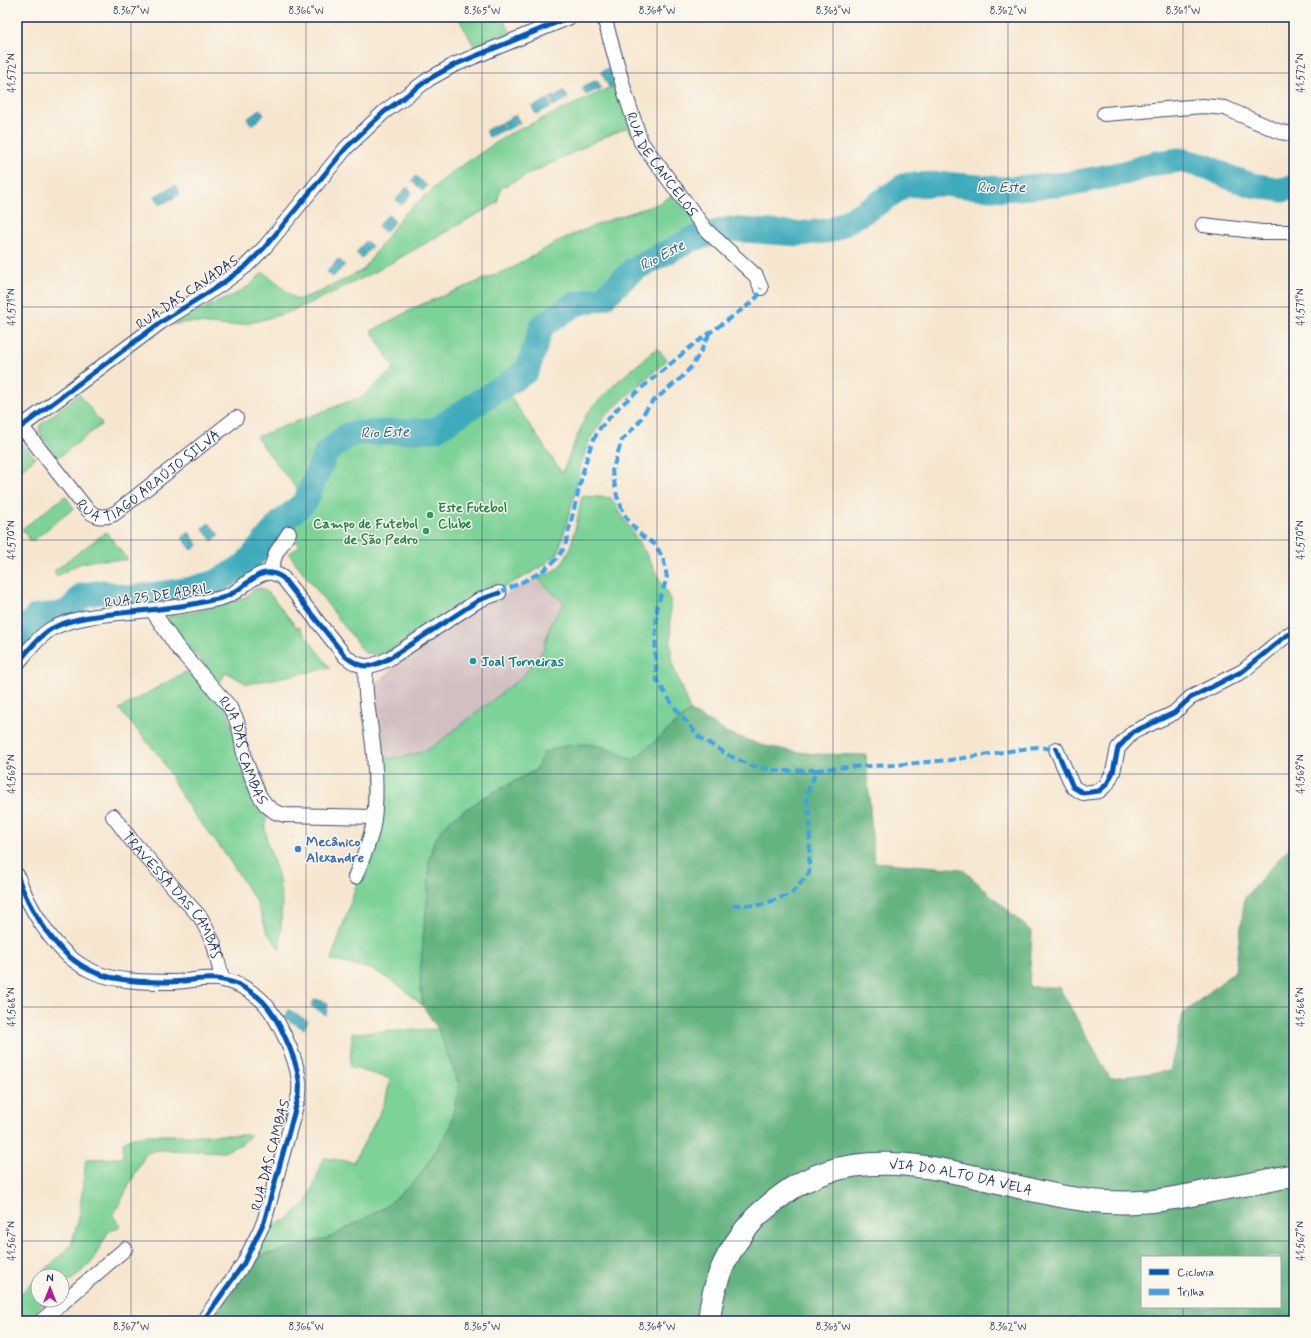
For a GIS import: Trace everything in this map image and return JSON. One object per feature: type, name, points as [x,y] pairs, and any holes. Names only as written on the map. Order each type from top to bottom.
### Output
[{"type":"main road","name":"VIA DO ALTO DA VELA","points":[[709,1321],[713,1289],[727,1256],[744,1231],[762,1210],[790,1189],[807,1179],[844,1167],[880,1163],[898,1164],[954,1173],[1082,1200],[1121,1202],[1172,1199],[1294,1175]]},
{"type":"street","name":"RUA DAS CAVADAS","points":[[19,428],[161,322],[220,285],[246,266],[265,247],[346,148],[384,112],[429,79],[460,63],[570,17]]},
{"type":"street","name":"RUA DE CANCELOS","points":[[604,17],[625,93],[641,142],[706,230],[756,276],[761,288]]},
{"type":"street","points":[[1104,114],[1203,106],[1225,108],[1280,132],[1294,134]]},
{"type":"street","points":[[1203,225],[1262,232],[1294,232]]},
{"type":"street","name":"RUA TIAGO ARAÚJO SILVA","points":[[19,428],[91,514],[99,517],[107,517],[114,514],[236,418]]},
{"type":"street","points":[[289,533],[276,552],[270,572],[283,578],[345,656],[354,664],[366,667],[378,664],[390,658],[479,600],[499,593]]},
{"type":"street","name":"RUA 25 DE ABRIL","points":[[17,664],[50,630],[66,623],[83,618],[152,610],[220,598],[232,593],[254,577],[270,572]]},
{"type":"street","name":"RUA DAS CAMBAS","points":[[152,610],[177,647],[229,706],[240,731],[245,760],[260,795],[266,805],[275,812],[285,815],[374,817]]},
{"type":"street","points":[[1056,749],[1073,787],[1083,793],[1099,791],[1107,784],[1113,772],[1118,748],[1133,732],[1174,713],[1190,698],[1243,671],[1258,660],[1269,648],[1287,635],[1294,634]]},
{"type":"street","points":[[355,877],[371,832],[374,817],[374,755],[366,690],[366,667]]},
{"type":"street","name":"TRAVESSA DAS CAMBAS","points":[[113,816],[132,841],[201,918],[214,944],[222,979]]},
{"type":"street","name":"RUA DAS CAMBAS","points":[[17,875],[22,889],[45,930],[59,947],[80,966],[95,973],[130,980],[172,982],[222,979],[246,989],[258,997],[268,1007],[278,1022],[288,1044],[299,1080],[299,1095],[264,1222],[244,1263],[203,1321]]},
{"type":"street","points":[[41,1321],[125,1249]]},
{"type":"shaded area","points":[[537,577],[564,604],[551,623],[543,650],[523,676],[434,746],[420,753],[400,759],[380,759],[373,693],[376,682],[390,671],[392,663],[475,609]]},
{"type":"green space","points":[[458,17],[502,17],[511,33],[475,48]]},
{"type":"green space","points":[[613,86],[622,100],[634,136],[626,128],[600,139],[501,188],[497,203],[373,273],[287,313],[250,323],[230,326],[189,322],[169,325],[186,314],[232,296],[249,286],[263,272],[297,300],[322,291],[363,270],[402,216],[448,175],[509,134]]},
{"type":"green space","points":[[672,190],[702,229],[637,262],[600,293],[576,299],[539,321],[522,367],[434,425],[350,429],[322,450],[303,497],[256,437],[363,396],[394,368],[371,331],[420,305],[512,268],[560,240],[606,221],[655,205],[670,197]]},
{"type":"green space","name":"Campo de Futebol de São Pedro","points":[[657,348],[667,360],[606,415],[590,439],[581,464],[574,497],[558,553],[547,563],[531,573],[498,590],[494,583],[384,655],[365,653],[289,554],[300,546],[283,527],[309,503],[331,456],[354,439],[438,434],[506,390],[562,473],[587,413],[615,384]]},
{"type":"green space","points":[[79,394],[102,424],[58,458],[39,433],[40,425]]},
{"type":"green space","points":[[17,443],[23,444],[35,458],[17,473]]},
{"type":"green space","points":[[65,496],[74,508],[31,542],[22,529]]},
{"type":"green space","points":[[582,496],[611,498],[645,552],[670,599],[671,660],[690,711],[633,760],[604,747],[536,770],[483,798],[450,820],[429,862],[428,893],[420,981],[423,1006],[400,986],[374,970],[331,960],[358,881],[380,759],[408,756],[434,746],[523,676],[543,650],[551,623],[564,604],[537,577],[555,570],[565,559],[572,542]]},
{"type":"green space","points":[[106,532],[128,560],[98,560],[81,563],[57,576],[54,571]]},
{"type":"green space","points":[[261,588],[269,593],[297,628],[299,627],[330,668],[247,684],[226,672],[220,682],[196,655],[184,645],[168,622],[169,616],[192,613],[232,602],[245,597],[255,589]]},
{"type":"green space","points":[[185,672],[193,674],[224,704],[267,812],[265,828],[267,841],[278,875],[282,902],[280,950],[267,932],[257,903],[234,867],[218,844],[194,815],[181,795],[161,758],[119,709]]},
{"type":"green space","points":[[690,711],[726,732],[761,745],[816,754],[866,755],[874,862],[962,869],[1032,932],[1029,987],[1059,987],[1110,1078],[1170,1071],[1183,1014],[1235,971],[1245,897],[1294,842],[1294,1321],[211,1321],[257,1257],[329,1238],[387,1206],[419,1177],[450,1128],[459,1085],[438,1029],[423,1006],[420,981],[428,894],[429,862],[434,840],[450,820],[483,798],[536,770],[543,753],[565,746],[580,744],[596,745],[608,748],[633,760]]},
{"type":"green space","points":[[438,1029],[459,1085],[450,1128],[419,1177],[387,1206],[329,1238],[257,1257],[269,1227],[288,1219],[308,1201],[324,1158],[354,1162],[383,1107],[391,1079],[350,1067],[352,1033]]},
{"type":"green space","points":[[146,1135],[251,1135],[243,1143],[224,1152],[163,1150],[152,1151],[145,1155],[113,1216],[121,1226],[117,1229],[111,1230],[107,1234],[92,1262],[70,1281],[70,1268],[47,1268],[71,1245],[79,1217],[86,1159],[123,1158],[123,1142],[133,1137]]},
{"type":"green space","points":[[30,1285],[30,1308],[39,1308],[24,1321],[17,1321],[17,1297]]},
{"type":"water","points":[[608,68],[616,83],[609,87],[601,72]]},
{"type":"water","points":[[597,80],[601,88],[586,95],[582,87]]},
{"type":"water","points":[[564,91],[568,98],[553,106],[550,98]]},
{"type":"water","points":[[548,99],[551,107],[536,114],[532,107]]},
{"type":"water","points":[[260,109],[264,115],[252,125],[247,119]]},
{"type":"water","points":[[516,115],[520,123],[506,130],[503,122]]},
{"type":"water","points":[[501,123],[504,130],[489,137],[486,130]]},
{"type":"water","points":[[416,176],[427,186],[423,191],[412,181]]},
{"type":"water","points":[[175,185],[180,194],[160,205],[155,196]]},
{"type":"water","points":[[407,187],[412,192],[402,205],[396,200]]},
{"type":"water","points":[[388,215],[395,221],[385,232],[378,226]]},
{"type":"water","points":[[366,241],[372,246],[362,258],[356,253]]},
{"type":"water","points":[[338,259],[345,265],[333,277],[327,272]]},
{"type":"water","points":[[209,523],[219,535],[212,541],[202,528]]},
{"type":"water","points":[[189,532],[198,545],[192,550],[182,538]]},
{"type":"water","points":[[315,999],[328,1003],[326,1015],[311,1006]]},
{"type":"water","points":[[289,1010],[308,1021],[304,1029],[285,1018]]},
{"type":"waterway","name":"Rio Este","points":[[714,233],[728,229],[799,234],[832,230],[874,206],[905,185],[943,184],[1003,189],[1068,184],[1124,173],[1156,163],[1180,160],[1208,167],[1231,178],[1252,185],[1282,190],[1294,187]]},
{"type":"waterway","name":"Rio Este","points":[[17,646],[20,633],[37,616],[61,614],[71,609],[83,595],[102,592],[128,598],[191,589],[216,582],[245,565],[280,523],[305,502],[326,453],[349,434],[435,430],[527,371],[542,326],[575,304],[603,298],[633,270],[692,239],[705,236]]},
{"type":"marked path","points":[[499,593],[545,569],[560,555],[565,546],[585,464],[592,442],[600,428],[620,406],[693,345],[751,303],[758,296],[761,288]]},
{"type":"marked path","points":[[709,335],[692,366],[681,378],[651,403],[639,422],[622,440],[612,471],[617,496],[624,514],[642,536],[656,545],[664,561],[667,578],[657,606],[655,652],[657,681],[675,708],[699,737],[728,755],[752,766],[780,771],[817,770]]},
{"type":"marked path","points":[[733,905],[761,905],[791,894],[809,873],[810,819],[806,795],[817,770],[950,760],[1036,747],[1056,749]]},
{"type":"cycle path","points":[[17,430],[161,322],[220,285],[246,266],[265,247],[346,148],[384,112],[429,79],[454,65],[570,17]]},
{"type":"cycle path","points":[[17,664],[42,636],[51,629],[62,624],[86,617],[173,607],[220,598],[228,596],[256,576],[262,574],[275,574],[283,578],[345,656],[357,664],[367,666],[377,664],[390,658],[479,600],[499,593]]},
{"type":"cycle path","points":[[1056,749],[1073,787],[1083,793],[1099,791],[1107,784],[1113,772],[1118,748],[1133,732],[1174,713],[1190,698],[1243,671],[1287,635],[1294,633]]},
{"type":"cycle path","points":[[17,875],[22,888],[41,923],[54,941],[82,966],[97,973],[130,981],[177,982],[217,979],[237,984],[254,994],[265,1004],[272,1013],[284,1035],[297,1070],[299,1095],[264,1222],[244,1263],[203,1321]]},
{"type":"place","name":"Este Futebol Clube","points":[[430,515]]},
{"type":"place","name":"Campo de Futebol de São Pedro","points":[[426,531]]},
{"type":"place","name":"Joal Torneiras","points":[[473,661]]},
{"type":"place","name":"Mecânico Alexandre","points":[[298,849]]}]
